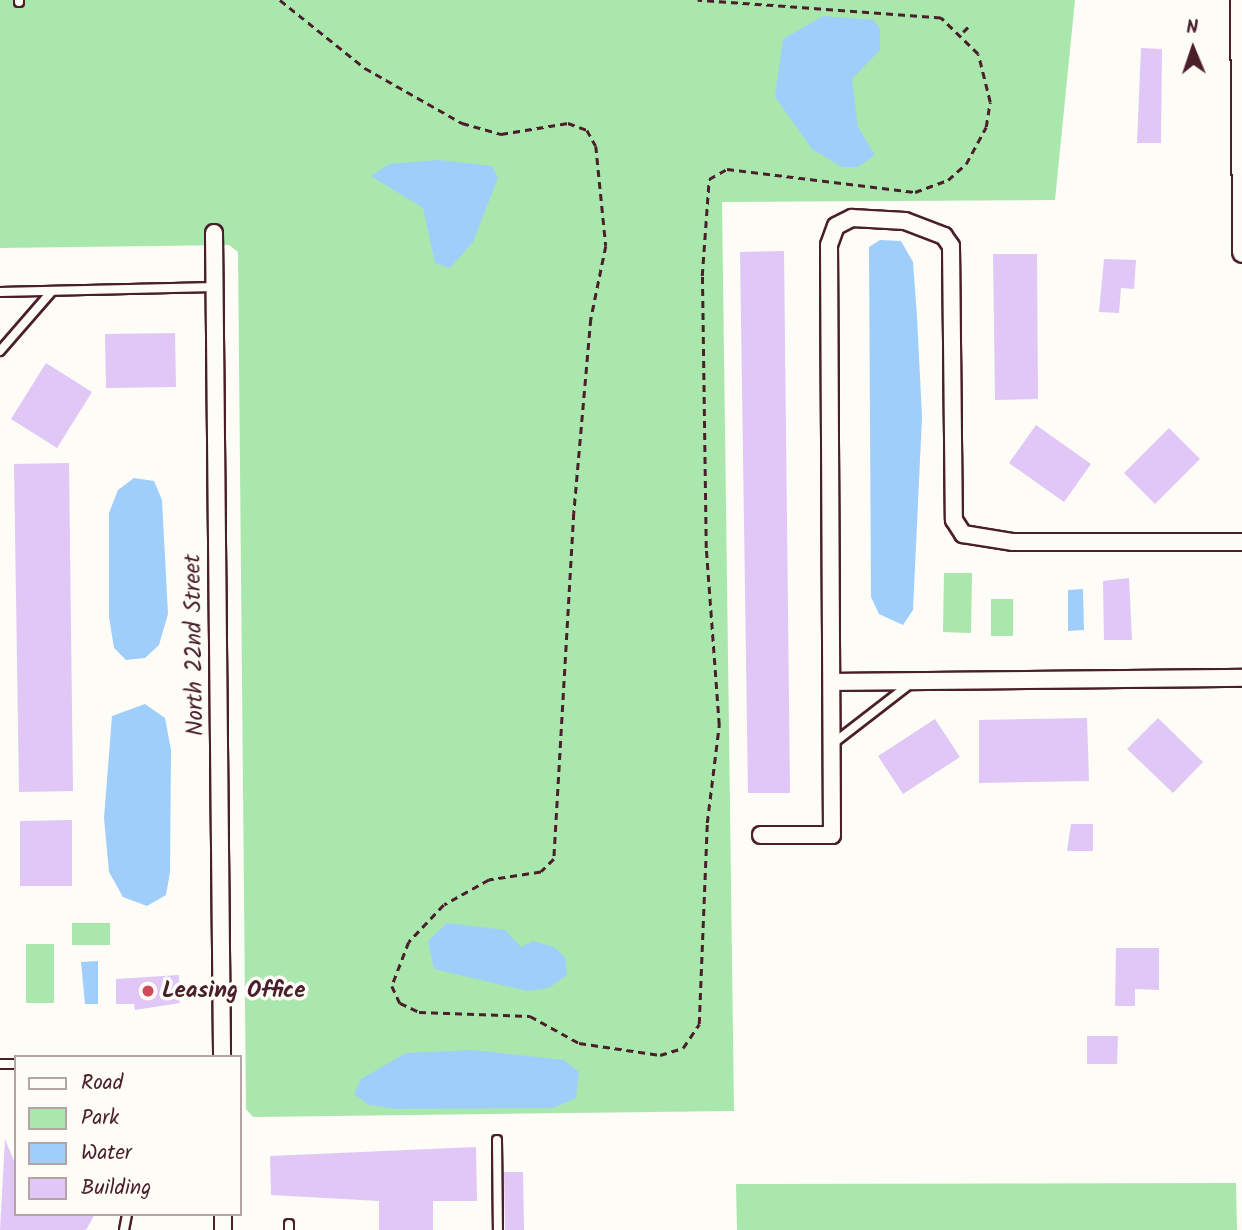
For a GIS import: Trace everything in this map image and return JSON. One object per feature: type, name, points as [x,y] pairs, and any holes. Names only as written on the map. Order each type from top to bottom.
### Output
[{"type":"street","points":[[1240,0],[1242,251]]},
{"type":"street","points":[[761,835],[832,835],[836,682],[828,245],[836,226],[852,218],[905,221],[944,236],[951,246],[954,520],[963,534],[1013,542],[1242,542]]},
{"type":"street","name":"North 22nd Street","points":[[214,233],[222,1055]]},
{"type":"street","points":[[836,682],[1242,678]]},
{"type":"lane","points":[[0,292],[215,287]]},
{"type":"lane","points":[[0,351],[52,291]]},
{"type":"lane","points":[[835,741],[915,681]]},
{"type":"lane","points":[[497,1140],[498,1230]]},
{"type":"path","points":[[280,0],[365,68],[462,123],[501,134],[568,122],[587,130],[596,146],[606,246],[592,319],[575,494],[554,859],[541,872],[489,880],[444,905],[409,942],[391,986],[400,1003],[419,1013],[530,1016],[579,1043],[660,1055],[683,1048],[699,1024],[707,822],[719,725],[706,548],[702,276],[709,178],[727,169],[903,193],[951,178],[977,149],[989,108],[984,68],[962,32],[949,20],[916,13],[698,0]]},
{"type":"path","points":[[962,32],[970,25]]},
{"type":"green space","points":[[0,0],[1075,0],[1055,200],[722,202],[734,1111],[253,1117],[246,1109],[238,252],[229,245],[0,248]]},
{"type":"green space","points":[[944,573],[972,573],[971,633],[943,632]]},
{"type":"green space","points":[[991,599],[1013,599],[1013,636],[991,636]]},
{"type":"green space","points":[[72,923],[110,923],[110,945],[72,945]]},
{"type":"green space","points":[[26,944],[54,944],[54,1003],[26,1003]]},
{"type":"green space","points":[[1236,1183],[1237,1230],[737,1230],[736,1184]]},
{"type":"water","points":[[823,16],[874,20],[880,29],[880,50],[852,79],[858,127],[875,155],[858,167],[842,167],[812,149],[775,97],[783,39]]},
{"type":"water","points":[[438,160],[492,166],[498,178],[473,242],[450,268],[435,263],[423,208],[371,176],[389,164]]},
{"type":"water","points":[[880,240],[901,241],[913,262],[917,317],[922,417],[913,610],[903,625],[879,614],[871,597],[869,247]]},
{"type":"water","points":[[134,478],[154,481],[162,500],[168,614],[159,645],[145,658],[126,660],[114,648],[109,617],[109,513],[118,490]]},
{"type":"water","points":[[1083,589],[1084,630],[1068,631],[1068,590]]},
{"type":"water","points":[[145,704],[165,718],[171,750],[170,872],[166,895],[147,906],[123,897],[109,872],[104,818],[112,716]]},
{"type":"water","points":[[447,923],[505,930],[521,947],[533,941],[554,947],[565,957],[567,975],[549,988],[527,991],[434,969],[428,941]]},
{"type":"water","points":[[98,961],[98,1004],[85,1004],[81,962]]},
{"type":"water","points":[[473,1050],[564,1060],[579,1072],[576,1098],[553,1108],[397,1109],[369,1105],[354,1094],[361,1079],[406,1053]]},
{"type":"building","points":[[1141,48],[1162,49],[1161,143],[1137,143]]},
{"type":"building","points":[[784,251],[790,793],[748,793],[740,252]]},
{"type":"building","points":[[993,254],[1037,254],[1038,399],[995,400]]},
{"type":"building","points":[[1104,259],[1136,260],[1134,289],[1121,288],[1119,313],[1099,312]]},
{"type":"building","points":[[175,333],[176,387],[106,388],[105,334]]},
{"type":"building","points":[[46,363],[92,392],[57,448],[11,419]]},
{"type":"building","points":[[1036,425],[1091,464],[1064,502],[1009,463]]},
{"type":"building","points":[[1169,428],[1200,459],[1155,504],[1124,473]]},
{"type":"building","points":[[69,463],[73,791],[19,792],[14,464]]},
{"type":"building","points":[[1129,578],[1132,640],[1104,640],[1103,581]]},
{"type":"building","points":[[1087,718],[1089,781],[979,783],[979,720]]},
{"type":"building","points":[[1158,718],[1203,762],[1173,793],[1127,749]]},
{"type":"building","points":[[935,719],[960,757],[903,794],[878,756]]},
{"type":"building","points":[[72,820],[72,886],[20,886],[20,821]]},
{"type":"building","points":[[1071,824],[1093,824],[1093,851],[1067,851]]},
{"type":"building","points":[[1116,948],[1159,948],[1159,990],[1135,989],[1135,1006],[1115,1006]]},
{"type":"building","name":"Leasing Office","points":[[179,975],[180,1003],[135,1010],[134,1004],[116,1004],[116,979]]},
{"type":"building","points":[[1087,1036],[1118,1036],[1117,1064],[1087,1064]]},
{"type":"building","points":[[5,1139],[14,1161],[14,1216],[94,1216],[86,1230],[0,1230]]},
{"type":"building","points":[[476,1147],[477,1201],[433,1201],[433,1230],[379,1230],[379,1201],[271,1195],[270,1156]]},
{"type":"building","points":[[504,1172],[523,1172],[524,1230],[505,1230]]},
{"type":"place","name":"Leasing Office","points":[[148,991]]}]
